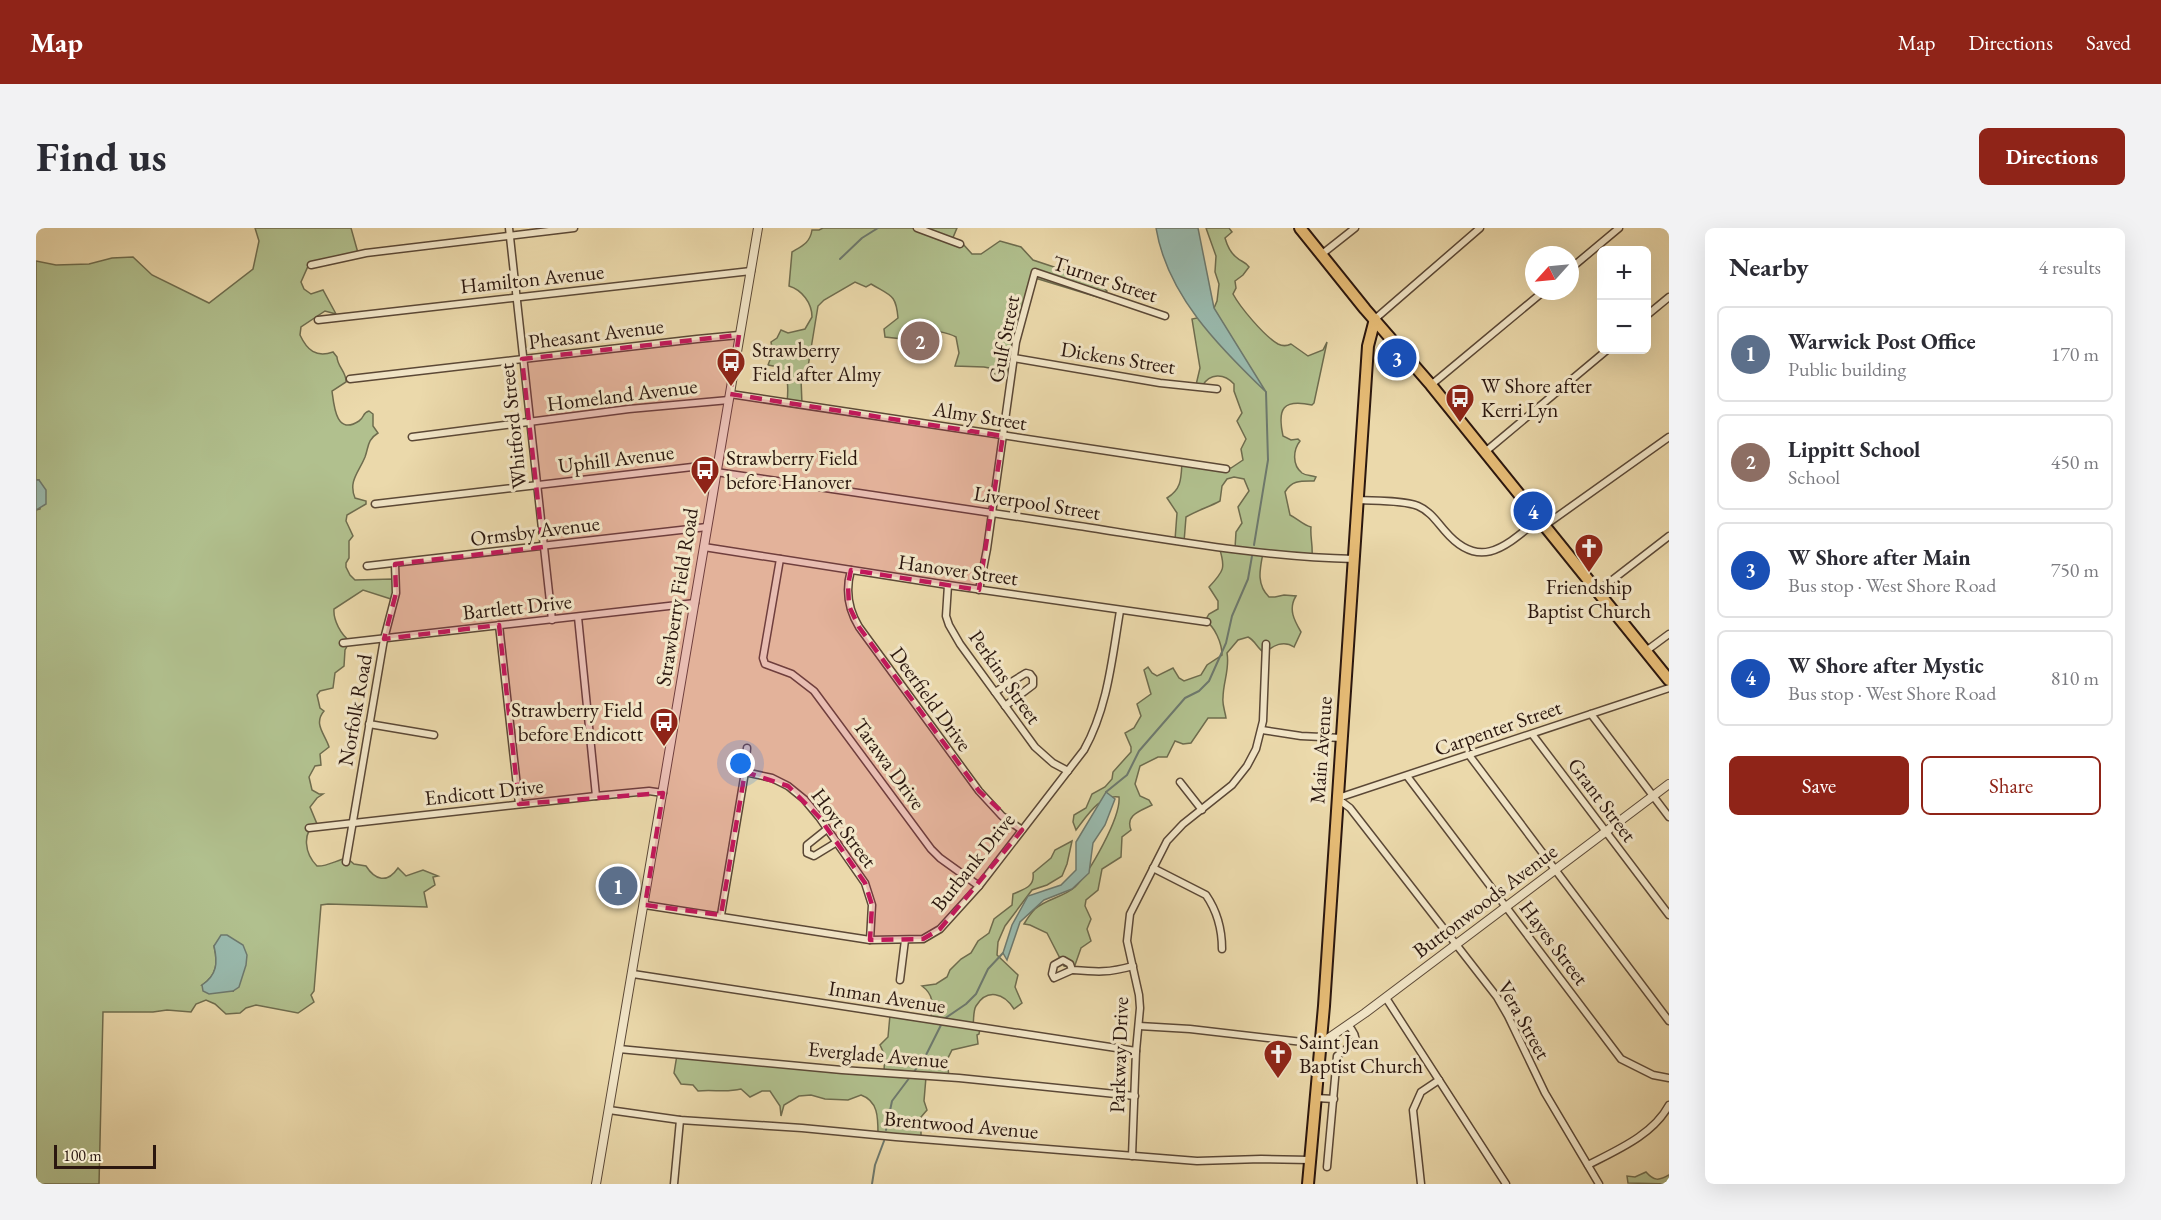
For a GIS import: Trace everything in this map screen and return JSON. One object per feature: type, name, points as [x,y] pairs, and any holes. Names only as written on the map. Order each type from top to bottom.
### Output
[{"type":"main road","points":[[1300,228],[1431,385],[1669,680]]},
{"type":"main road","name":"Main Avenue","points":[[1308,1184],[1338,798],[1368,346],[1375,320]]},
{"type":"street","name":"Whitford Street","points":[[508,228],[552,620]]},
{"type":"street","points":[[311,265],[366,253],[574,228]]},
{"type":"street","name":"Strawberry Field Road","points":[[596,1184],[758,228]]},
{"type":"street","points":[[917,228],[960,244]]},
{"type":"street","points":[[1322,254],[1355,228]]},
{"type":"street","points":[[1375,320],[1480,228]]},
{"type":"street","points":[[1579,261],[1619,228]]},
{"type":"street","name":"Hamilton Avenue","points":[[318,320],[751,271]]},
{"type":"street","name":"Turner Street","points":[[1035,272],[1166,316]]},
{"type":"street","name":"Gulf Street","points":[[979,590],[1014,358],[1020,324],[1035,272]]},
{"type":"street","points":[[1651,313],[1669,297]]},
{"type":"street","points":[[1431,385],[1533,300]]},
{"type":"street","name":"Pheasant Avenue","points":[[350,379],[739,335]]},
{"type":"street","points":[[1485,452],[1601,354]]},
{"type":"street","name":"Dickens Street","points":[[1014,358],[1160,383],[1217,389]]},
{"type":"street","name":"Homeland Avenue","points":[[412,437],[729,397]]},
{"type":"street","name":"Almy Street","points":[[729,397],[872,414],[1226,469]]},
{"type":"street","points":[[1358,500],[1418,506],[1432,516],[1455,542],[1465,549],[1485,553],[1498,548],[1542,522],[1669,437]]},
{"type":"street","name":"Uphill Avenue","points":[[375,504],[536,485],[717,468]]},
{"type":"street","name":"Liverpool Street","points":[[717,468],[1162,539],[1285,555],[1354,560]]},
{"type":"street","name":"Ormsby Avenue","points":[[367,566],[707,527]]},
{"type":"street","points":[[1598,591],[1669,536]]},
{"type":"street","name":"Hanover Street","points":[[704,547],[979,590],[1207,622]]},
{"type":"street","name":"Tarawa Drive","points":[[780,559],[763,658],[765,664],[796,676],[814,691],[931,849],[979,886]]},
{"type":"street","name":"Norfolk Road","points":[[346,862],[384,639],[396,592],[395,564]]},
{"type":"street","name":"Deerfield Drive","points":[[851,570],[848,585],[849,606],[859,627],[979,791],[1002,816],[1022,830]]},
{"type":"street","name":"Perkins Street","points":[[948,585],[946,614],[949,625],[963,649],[1041,753],[1068,771]]},
{"type":"street","name":"Bartlett Drive","points":[[343,644],[695,603]]},
{"type":"street","name":"Burbank Drive","points":[[645,905],[721,915],[870,940],[923,939],[940,929],[979,886],[1087,745],[1105,699],[1120,611]]},
{"type":"street","points":[[578,617],[596,796]]},
{"type":"street","points":[[499,625],[519,804]]},
{"type":"street","points":[[1646,651],[1669,634]]},
{"type":"street","name":"Parkway Drive","points":[[1132,1156],[1139,995],[1127,941],[1130,914],[1167,841],[1183,824],[1232,785],[1243,772],[1256,749],[1262,730],[1266,644]]},
{"type":"street","points":[[995,692],[1026,673],[1033,678],[1033,685],[1005,706]]},
{"type":"street","name":"Carpenter Street","points":[[1338,798],[1669,688]]},
{"type":"street","points":[[1591,714],[1669,817]]},
{"type":"street","points":[[369,724],[434,735]]},
{"type":"street","points":[[1262,730],[1301,736],[1342,738]]},
{"type":"street","name":"Grant Street","points":[[1532,734],[1669,915]]},
{"type":"street","points":[[721,915],[747,748]]},
{"type":"street","points":[[1469,755],[1669,1021]]},
{"type":"street","name":"Hoyt Street","points":[[745,772],[772,778],[788,786],[804,799],[837,842],[859,872],[868,891],[872,905],[870,940]]},
{"type":"street","name":"Hayes Street","points":[[1407,776],[1621,1059],[1653,1076],[1669,1078]]},
{"type":"street","points":[[1180,782],[1202,810]]},
{"type":"street","name":"Buttonwoods Avenue","points":[[1320,1044],[1386,998],[1669,784]]},
{"type":"street","name":"Endicott Drive","points":[[309,828],[596,796],[663,793]]},
{"type":"street","name":"Vera Street","points":[[1338,798],[1350,808],[1455,946],[1491,989],[1503,1007],[1545,1093],[1599,1184]]},
{"type":"street","points":[[827,829],[807,846],[805,851],[807,854],[814,856],[837,842]]},
{"type":"street","points":[[1153,868],[1206,895],[1219,925],[1222,949]]},
{"type":"street","points":[[900,980],[905,940]]},
{"type":"street","points":[[1072,970],[1101,973],[1133,966]]},
{"type":"street","name":"Inman Avenue","points":[[633,974],[1136,1051]]},
{"type":"street","points":[[1386,998],[1506,1184]]},
{"type":"street","points":[[1327,1167],[1337,1056],[1355,1042],[1356,1038],[1356,1034],[1348,1025]]},
{"type":"street","points":[[1139,1026],[1190,1029],[1320,1044]]},
{"type":"street","name":"Everglade Avenue","points":[[619,1048],[1135,1096]]},
{"type":"street","points":[[1421,1184],[1413,1110],[1421,1092],[1439,1080]]},
{"type":"street","points":[[1316,1098],[1334,1099]]},
{"type":"street","points":[[1588,1165],[1645,1132],[1659,1119],[1669,1105]]},
{"type":"street","name":"Brentwood Avenue","points":[[609,1110],[680,1120],[1132,1156],[1214,1161],[1311,1160]]},
{"type":"street","points":[[674,1184],[680,1120]]},
{"type":"highlighted area","points":[[739,335],[730,394],[1003,436],[979,590],[851,570],[848,585],[849,606],[859,627],[979,791],[1022,830],[940,929],[923,939],[870,940],[872,905],[865,883],[819,817],[788,786],[745,772],[721,915],[645,905],[663,793],[519,804],[499,625],[384,639],[396,593],[395,564],[543,547],[522,359]]},
{"type":"green space","points":[[255,228],[351,228],[358,253],[309,264],[301,282],[304,289],[311,294],[323,290],[336,314],[325,311],[301,327],[300,335],[309,349],[322,354],[333,352],[337,357],[346,379],[346,382],[332,391],[335,411],[341,422],[351,425],[361,420],[369,411],[373,414],[373,426],[378,433],[370,441],[353,487],[355,498],[366,501],[366,504],[347,515],[346,521],[353,536],[349,541],[349,558],[346,567],[355,580],[393,579],[395,588],[391,599],[363,590],[334,609],[338,627],[350,641],[345,650],[344,666],[335,673],[333,688],[320,691],[317,695],[320,708],[324,711],[320,725],[329,747],[320,754],[321,765],[315,766],[309,777],[312,790],[323,794],[310,807],[317,824],[309,832],[306,844],[317,866],[347,858],[354,864],[366,866],[373,874],[381,878],[390,876],[398,868],[406,876],[423,870],[438,876],[433,877],[435,885],[424,892],[427,907],[321,905],[314,991],[311,995],[314,1002],[298,1013],[256,1005],[240,1013],[226,1014],[215,1004],[206,1000],[196,1004],[191,1012],[167,1010],[103,1012],[99,1184],[36,1184],[36,510],[40,509],[39,480],[36,480],[36,261],[56,265],[89,264],[112,258],[133,257],[152,275],[209,303],[253,269],[259,241]],"holes":[[[219,941],[233,991],[202,985],[211,977],[215,968],[214,946]]]},
{"type":"green space","points":[[823,228],[957,228],[952,240],[962,243],[972,254],[981,254],[1000,241],[1021,247],[1033,260],[1063,270],[1076,268],[1107,291],[1104,299],[1035,278],[1010,376],[990,373],[989,368],[984,367],[955,366],[959,353],[956,337],[949,334],[922,330],[912,340],[885,337],[884,329],[898,318],[894,300],[871,284],[866,287],[855,282],[818,306],[807,373],[801,379],[802,404],[787,402],[788,389],[784,373],[775,366],[768,365],[773,352],[771,342],[777,338],[781,330],[788,333],[805,329],[812,317],[805,298],[789,286],[792,252],[807,241],[812,230]]},
{"type":"green space","points":[[1206,228],[1229,228],[1232,232],[1225,238],[1228,246],[1238,259],[1249,267],[1235,281],[1236,288],[1233,294],[1266,335],[1280,345],[1291,344],[1308,356],[1323,350],[1327,342],[1314,403],[1312,405],[1294,403],[1288,405],[1284,408],[1281,418],[1283,436],[1300,441],[1296,449],[1296,466],[1304,474],[1316,477],[1314,481],[1294,483],[1285,492],[1290,515],[1311,527],[1312,556],[1263,553],[1260,571],[1262,587],[1269,597],[1296,596],[1292,610],[1301,632],[1294,647],[1279,644],[1265,653],[1248,637],[1238,640],[1227,653],[1228,665],[1223,700],[1226,718],[1208,718],[1191,743],[1183,744],[1175,741],[1167,757],[1158,757],[1140,766],[1135,784],[1140,796],[1149,800],[1152,805],[1132,817],[1131,830],[1122,837],[1121,857],[1102,869],[1098,890],[1086,900],[1085,906],[1091,919],[1087,929],[1091,941],[1081,948],[1074,968],[1064,966],[1047,933],[1024,924],[1035,909],[1071,890],[1081,880],[1110,830],[1119,797],[1100,802],[1076,830],[1073,822],[1074,815],[1086,808],[1092,794],[1105,787],[1112,779],[1113,772],[1131,752],[1125,733],[1134,728],[1141,716],[1137,704],[1151,694],[1144,670],[1148,667],[1157,676],[1173,668],[1179,678],[1184,681],[1201,675],[1207,665],[1222,655],[1217,636],[1209,623],[1205,621],[1209,614],[1218,609],[1218,601],[1209,587],[1218,577],[1223,565],[1219,547],[1235,548],[1236,532],[1242,523],[1238,507],[1249,491],[1244,479],[1234,477],[1227,479],[1222,486],[1220,501],[1186,517],[1184,542],[1175,540],[1177,513],[1167,498],[1178,487],[1182,462],[1231,468],[1243,460],[1241,449],[1246,439],[1237,421],[1242,413],[1234,391],[1234,384],[1222,376],[1217,376],[1209,379],[1202,386],[1196,385],[1200,368],[1192,319],[1211,315],[1217,301],[1219,284],[1215,272],[1216,256]]},
{"type":"green space","points":[[1072,841],[1062,876],[1047,885],[1032,890],[1005,926],[998,942],[997,955],[1018,975],[1015,987],[1022,1003],[1014,1009],[1000,996],[990,995],[980,1000],[974,1013],[973,1025],[980,1029],[977,1035],[978,1044],[952,1050],[947,1060],[949,1077],[926,1077],[924,1101],[927,1110],[921,1117],[921,1137],[878,1134],[874,1105],[861,1095],[848,1100],[825,1099],[811,1095],[799,1096],[784,1105],[781,1116],[780,1106],[770,1091],[762,1091],[750,1097],[741,1089],[698,1091],[693,1085],[681,1084],[674,1073],[677,1055],[884,1070],[885,1056],[880,1045],[888,1037],[890,1015],[931,1018],[932,1000],[922,986],[936,984],[947,977],[950,970],[971,953],[978,941],[989,933],[994,919],[1012,905],[1013,894],[1030,884],[1033,873],[1051,858],[1055,850]]},
{"type":"green space","points":[[1646,1172],[1657,1179],[1669,1175],[1669,1184],[1628,1183],[1627,1176],[1635,1177]]},
{"type":"water","points":[[1156,228],[1198,228],[1214,308],[1266,392],[1213,338],[1183,297],[1171,276]]},
{"type":"water","points":[[36,480],[39,480],[46,490],[46,504],[36,510]]},
{"type":"water","points":[[1106,792],[1115,799],[1105,825],[1093,843],[1089,873],[1072,889],[1044,900],[1020,922],[1007,960],[1003,953],[1012,925],[1028,896],[1061,885],[1076,870],[1076,842]]},
{"type":"water","points":[[221,935],[227,935],[243,945],[247,955],[246,965],[239,987],[233,991],[209,994],[203,991],[202,985],[211,977],[215,968],[214,946]]},
{"type":"waterway","points":[[840,259],[862,238],[878,228]]},
{"type":"waterway","points":[[1254,545],[1268,460],[1266,392]]},
{"type":"waterway","points":[[1106,792],[1127,775],[1139,751],[1185,698],[1199,691],[1209,681],[1226,643],[1232,616],[1248,579],[1252,556]]},
{"type":"waterway","points":[[886,1130],[892,1101],[925,1057],[944,1019],[976,994],[988,969],[1003,953]]},
{"type":"waterway","points":[[872,1184],[875,1165],[884,1141]]},
{"type":"place","name":"Lippitt School","points":[[920,341]]},
{"type":"place","name":"W Shore after Main","points":[[1397,358]]},
{"type":"place","name":"Strawberry Field after Almy","points":[[731,388]]},
{"type":"place","name":"W Shore after Kerri Lyn","points":[[1460,424]]},
{"type":"place","name":"Strawberry Field before Hanover","points":[[705,496]]},
{"type":"place","name":"W Shore after Mystic","points":[[1533,511]]},
{"type":"place","name":"Friendship Baptist Church","points":[[1589,574]]},
{"type":"place","name":"Strawberry Field before Endicott","points":[[664,748]]},
{"type":"place","name":"Warwick Post Office","points":[[618,886]]},
{"type":"place","name":"Saint Jean Baptist Church","points":[[1278,1080]]}]
